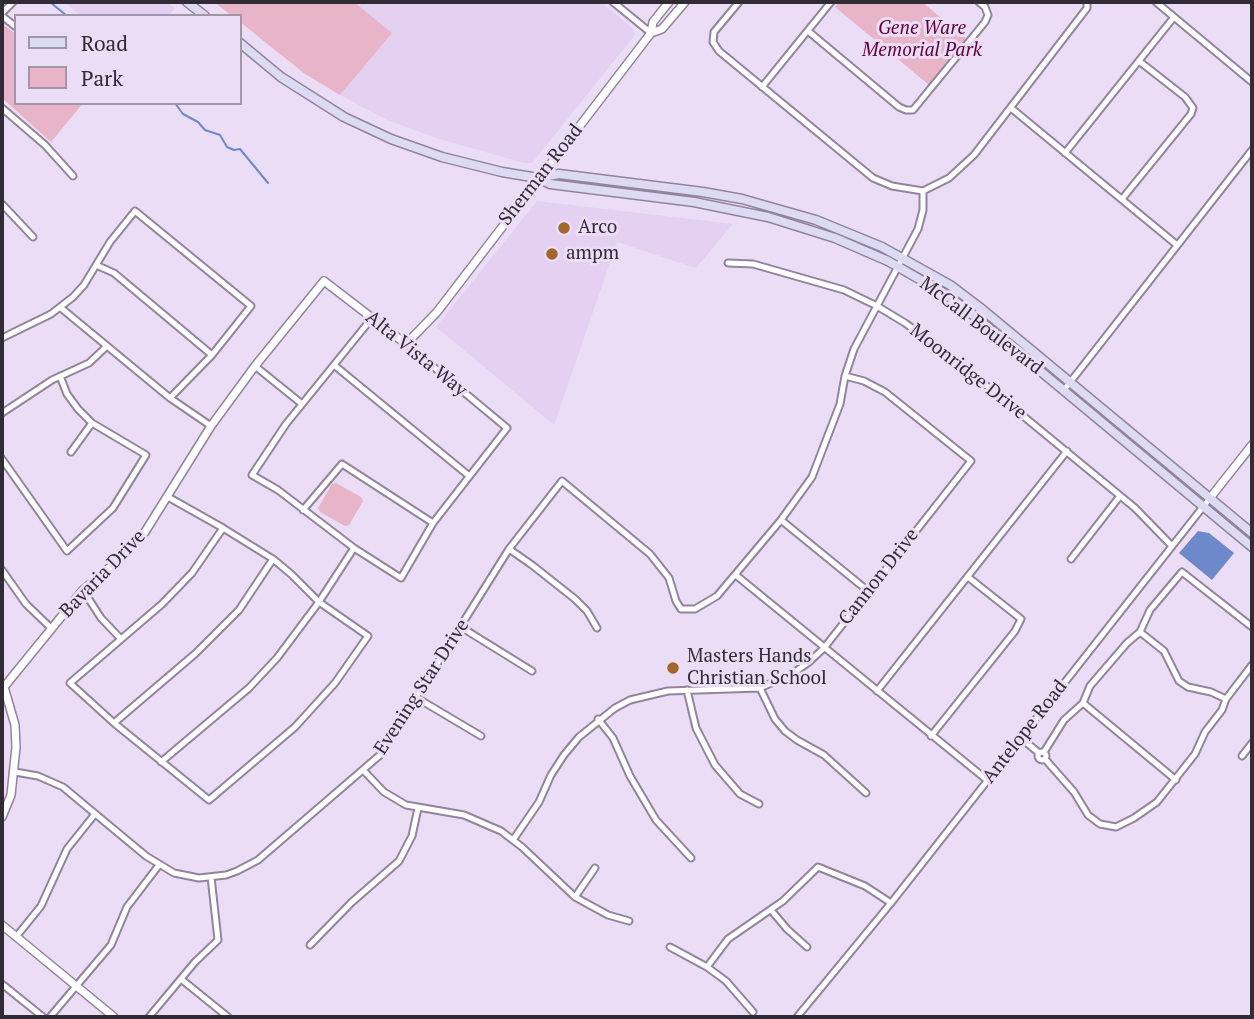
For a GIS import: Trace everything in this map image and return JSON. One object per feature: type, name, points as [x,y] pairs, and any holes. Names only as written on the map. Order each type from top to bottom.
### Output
[{"type":"main road","points":[[187,2],[202,14]]},
{"type":"main road","name":"McCall Boulevard","points":[[242,45],[305,94],[391,139],[455,161],[538,178],[550,184],[719,206],[768,217],[835,238],[898,267],[959,304],[1252,547]]},
{"type":"main road","name":"McCall Boulevard","points":[[538,178],[559,174],[703,192],[794,213],[852,233],[902,258],[962,294],[1252,533]]},
{"type":"main road","points":[[719,206],[727,203],[777,214],[794,213]]},
{"type":"street","points":[[2,14],[13,2]]},
{"type":"street","points":[[613,2],[651,33],[662,29],[685,2]]},
{"type":"street","name":"Sherman Road","points":[[406,344],[437,312],[651,33],[653,22],[669,2]]},
{"type":"street","points":[[739,2],[715,32],[713,42],[719,51],[873,178],[892,186],[923,191],[959,171],[974,155],[1087,3]]},
{"type":"street","points":[[762,87],[831,2]]},
{"type":"street","points":[[808,31],[899,107],[913,110],[985,22],[988,15],[979,2]]},
{"type":"street","points":[[1156,2],[1252,82]]},
{"type":"street","points":[[1065,153],[1174,17]]},
{"type":"street","points":[[1122,200],[1193,108],[1185,97],[1139,61]]},
{"type":"street","points":[[2,108],[45,145],[73,176]]},
{"type":"street","points":[[1011,108],[1177,245]]},
{"type":"street","points":[[1064,390],[1252,149]]},
{"type":"street","points":[[923,191],[923,210],[918,229],[854,349],[845,376],[841,404],[812,477],[737,576],[987,780]]},
{"type":"street","points":[[2,204],[33,237]]},
{"type":"street","points":[[2,338],[61,308],[84,285],[135,211],[251,306],[212,355],[170,398]]},
{"type":"street","name":"Moonridge Drive","points":[[728,263],[753,264],[793,275],[844,290],[877,306],[931,341],[1120,496],[1172,546]]},
{"type":"street","points":[[96,264],[114,273],[212,355]]},
{"type":"street","name":"Alta Vista Way","points":[[324,281],[406,344],[507,428],[468,475]]},
{"type":"street","name":"Bavaria Drive","points":[[2,817],[15,772],[15,725],[4,687],[83,590],[115,563],[145,532],[211,426],[255,366],[324,281]]},
{"type":"street","points":[[61,308],[170,398],[211,426]]},
{"type":"street","points":[[334,365],[468,475],[432,523],[401,578],[354,548],[278,490],[252,475],[274,440],[302,404],[372,318]]},
{"type":"street","points":[[2,413],[43,385],[89,363],[107,346]]},
{"type":"street","points":[[255,366],[302,404]]},
{"type":"street","points":[[2,459],[67,551],[113,508],[146,455],[92,423],[67,394],[60,376]]},
{"type":"street","name":"Cannon Drive","points":[[513,840],[539,802],[564,755],[598,719],[630,700],[667,691],[760,688],[792,674],[824,648],[971,461],[885,392],[864,381],[845,376]]},
{"type":"street","points":[[71,452],[92,423]]},
{"type":"street","name":"Antelope Road","points":[[797,1017],[891,903],[1252,445]]},
{"type":"street","points":[[877,691],[1067,452]]},
{"type":"street","points":[[303,510],[342,464],[432,523]]},
{"type":"street","name":"Evening Star Drive","points":[[211,877],[237,872],[258,860],[364,771],[387,746],[509,550],[562,481],[650,554],[669,578],[681,609],[695,609],[718,596],[737,576]]},
{"type":"street","points":[[1071,559],[1120,496]]},
{"type":"street","points":[[168,497],[223,528],[273,559],[318,602],[368,636],[335,683],[295,727],[209,800],[114,723],[70,683],[162,604],[192,573],[223,528]]},
{"type":"street","points":[[781,520],[868,591]]},
{"type":"street","points":[[161,762],[248,688],[277,658],[354,548]]},
{"type":"street","points":[[509,550],[575,599],[587,611],[597,628]]},
{"type":"street","points":[[114,723],[196,653],[239,610],[273,559]]},
{"type":"street","points":[[2,570],[26,604],[51,628]]},
{"type":"street","points":[[1043,755],[1063,720],[1083,703],[1090,686],[1140,632],[1150,610],[1182,572],[1252,627]]},
{"type":"street","points":[[931,736],[1016,631],[1021,619],[968,577]]},
{"type":"street","points":[[2,584],[9,580]]},
{"type":"street","points":[[83,590],[101,618],[121,639]]},
{"type":"street","points":[[461,627],[532,671]]},
{"type":"street","points":[[1140,632],[1164,651],[1179,681],[1188,687],[1211,691],[1226,698]]},
{"type":"street","points":[[1021,738],[1043,755],[1074,792],[1088,816],[1100,824],[1116,827],[1157,802],[1176,780],[1195,754],[1205,732],[1222,710],[1226,698],[1252,665]]},
{"type":"street","points":[[760,688],[768,706],[785,731],[824,755],[866,793]]},
{"type":"street","points":[[687,690],[696,728],[715,765],[740,794],[759,804]]},
{"type":"street","points":[[417,698],[481,736]]},
{"type":"street","points":[[1083,703],[1176,780]]},
{"type":"street","points":[[598,719],[613,738],[630,776],[656,820],[691,858]]},
{"type":"street","points":[[1242,756],[1252,743]]},
{"type":"street","points":[[364,771],[384,792],[406,804],[464,815],[486,823],[513,840],[575,897],[608,915],[629,921]]},
{"type":"street","points":[[15,772],[51,781],[159,865],[187,876],[211,877],[218,940],[149,1017]]},
{"type":"street","points":[[310,946],[352,902],[399,861],[412,836],[418,808]]},
{"type":"street","points":[[16,937],[41,906],[66,849],[95,814]]},
{"type":"street","points":[[50,1017],[111,945],[127,907],[159,865]]},
{"type":"street","points":[[708,967],[728,939],[771,910],[818,867],[865,886],[891,903]]},
{"type":"street","points":[[575,897],[596,868]]},
{"type":"street","points":[[771,910],[786,929],[807,947]]},
{"type":"street","points":[[2,925],[114,1017]]},
{"type":"street","points":[[670,947],[708,967],[734,989],[753,1012]]},
{"type":"street","points":[[181,979],[228,1017]]},
{"type":"street","points":[[2,984],[43,1017]]},
{"type":"shaded area","points":[[64,2],[167,2],[175,8],[170,14],[79,14]]},
{"type":"shaded area","points":[[354,2],[601,2],[632,28],[635,35],[532,163],[524,163],[436,138],[387,120],[340,95],[391,33]]},
{"type":"shaded area","points":[[537,201],[733,224],[696,268],[617,242],[554,425],[436,327]]},
{"type":"green space","points":[[214,2],[354,2],[392,33],[340,95],[305,74],[242,24],[242,14],[229,14]]},
{"type":"green space","name":"Gene Ware Memorial Park","points":[[839,2],[922,2],[966,38],[929,85],[835,7]]},
{"type":"green space","points":[[2,24],[14,33],[14,105],[81,105],[51,142],[2,98]]},
{"type":"green space","points":[[336,483],[361,497],[363,501],[349,525],[345,526],[320,512],[318,508],[332,484]]},
{"type":"water","points":[[1198,531],[1209,533],[1234,553],[1212,580],[1179,553]]},
{"type":"waterway","points":[[50,2],[65,14]]},
{"type":"waterway","points":[[176,105],[183,114],[198,122],[205,130],[220,135],[227,147],[240,149],[268,183]]},
{"type":"place","name":"Arco","points":[[564,228]]},
{"type":"place","name":"ampm","points":[[552,254]]},
{"type":"place","name":"Masters Hands Christian School","points":[[673,668]]}]
